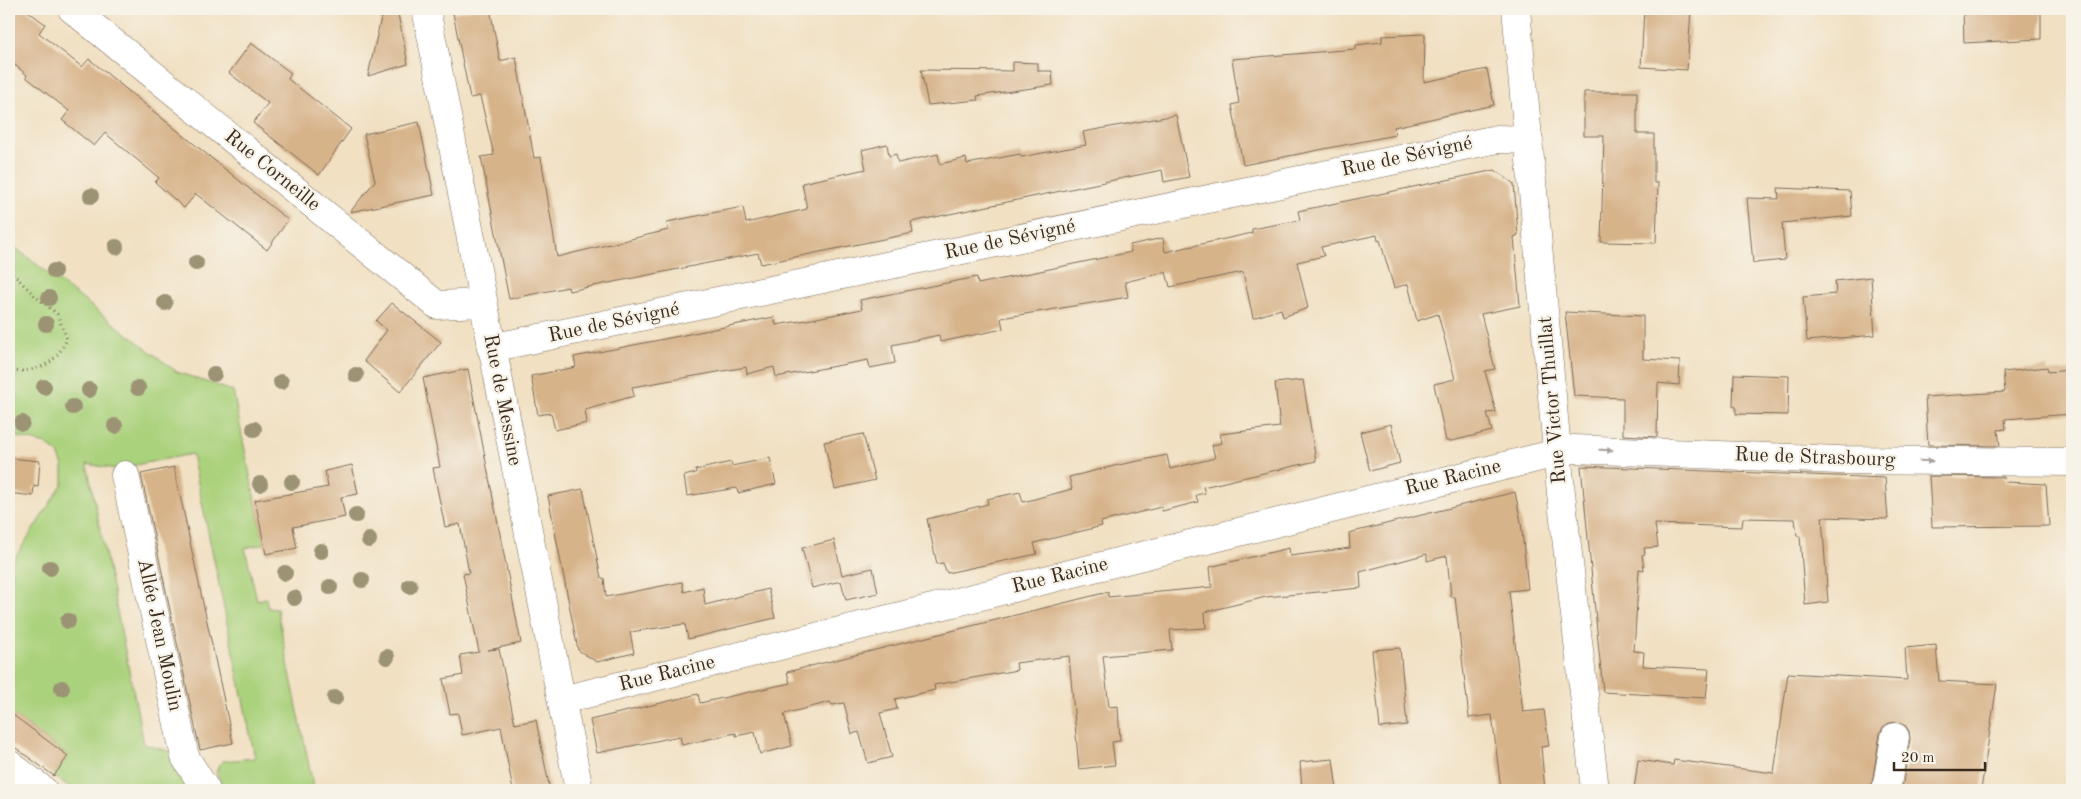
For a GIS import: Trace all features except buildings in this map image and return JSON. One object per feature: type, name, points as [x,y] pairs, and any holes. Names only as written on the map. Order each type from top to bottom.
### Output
[{"type":"street","name":"Rue Corneille","points":[[72,9],[437,305],[483,303]]},
{"type":"street","name":"Rue de Messine","points":[[426,9],[579,790]]},
{"type":"street","name":"Rue Victor Thuillat","points":[[1516,9],[1576,645],[1595,790]]},
{"type":"street","name":"Rue de Sévigné","points":[[491,348],[1497,139],[1529,140]]},
{"type":"street","name":"Rue de Strasbourg","points":[[1558,452],[1573,449],[1839,460],[2072,462]]},
{"type":"street","name":"Rue Racine","points":[[562,700],[1558,452]]},
{"type":"street","name":"Allée Jean Moulin","points":[[125,476],[185,757],[206,790]]},
{"type":"street","points":[[1886,790],[1895,737]]},
{"type":"street","points":[[9,764],[43,790]]},
{"type":"path","points":[[9,270],[35,296],[57,314],[67,339],[50,364],[26,371],[9,372]]},
{"type":"green space","points":[[9,243],[177,372],[233,391],[264,544],[245,548],[257,600],[266,598],[268,608],[277,609],[314,790],[225,790],[216,772],[222,761],[255,758],[192,454],[115,469],[87,464],[144,744],[172,752],[195,790],[74,790],[54,776],[68,756],[9,712],[9,581],[13,574],[9,571],[9,567],[63,483],[63,466],[58,453],[46,444],[9,435]]}]
